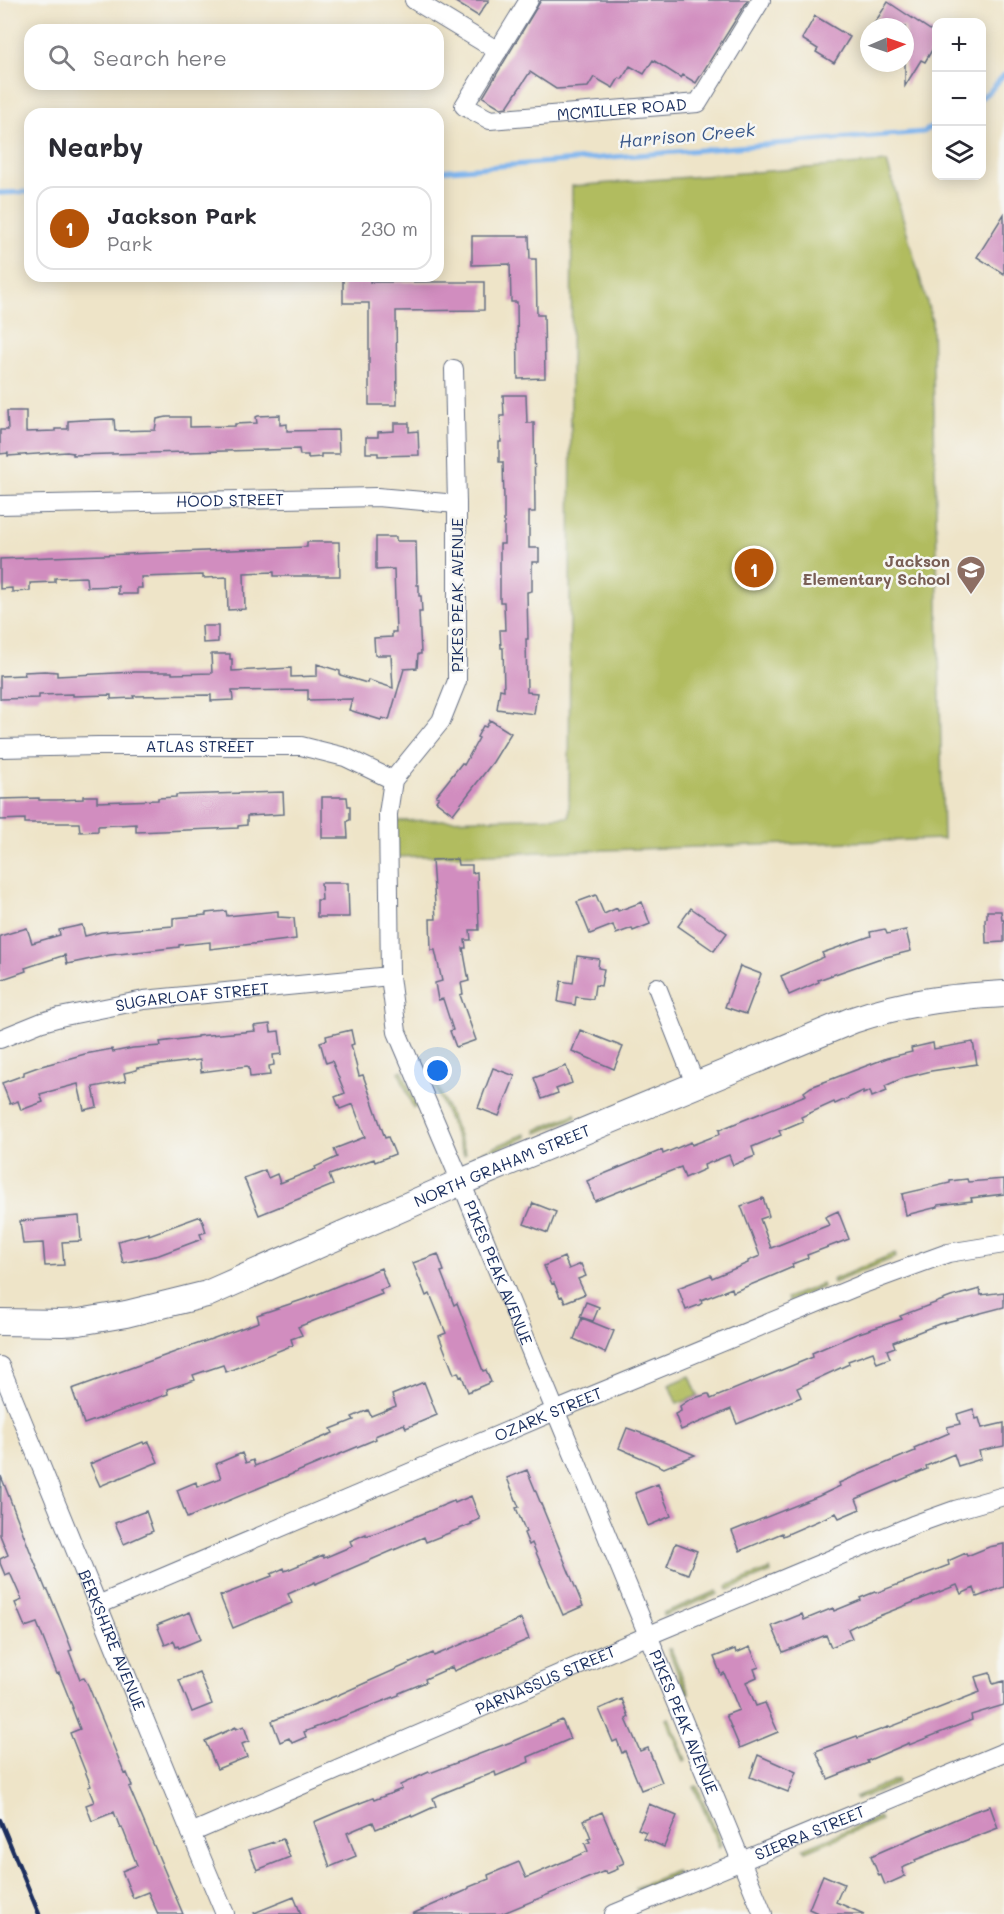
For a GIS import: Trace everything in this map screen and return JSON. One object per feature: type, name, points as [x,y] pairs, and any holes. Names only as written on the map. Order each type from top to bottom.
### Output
[{"type":"main road","name":"NORTH GRAHAM STREET","points":[[0,1322],[80,1322],[126,1314],[207,1294],[460,1182],[853,1020],[918,1001],[1004,994]]},
{"type":"street","points":[[414,0],[498,51],[529,0]]},
{"type":"street","name":"MCMILLER ROAD","points":[[498,51],[464,106],[490,120],[698,103],[761,0]]},
{"type":"street","name":"PIKES PEAK AVENUE","points":[[454,369],[458,504],[457,681],[441,721],[393,780],[388,814],[390,976],[397,1032],[763,1914]]},
{"type":"street","name":"HOOD STREET","points":[[0,505],[377,497],[458,504]]},
{"type":"street","name":"ATLAS STREET","points":[[0,748],[301,746],[345,757],[393,780]]},
{"type":"street","name":"SUGARLOAF STREET","points":[[0,1039],[60,1017],[144,1000],[390,976]]},
{"type":"street","points":[[657,987],[696,1086]]},
{"type":"street","name":"OZARK STREET","points":[[98,1605],[555,1411],[912,1265],[948,1253],[1004,1244]]},
{"type":"street","name":"BERKSHIRE AVENUE","points":[[0,1366],[225,1914]]},
{"type":"street","name":"PARNASSUS STREET","points":[[191,1833],[647,1635],[913,1525],[1004,1496]]},
{"type":"street","name":"SIERRA STREET","points":[[614,1914],[1004,1752]]},
{"type":"green space","points":[[887,162],[932,320],[943,839],[396,857],[395,821],[569,817],[572,186]]},
{"type":"green space","points":[[402,1070],[417,1107],[413,1108],[399,1072]]},
{"type":"green space","points":[[431,1070],[466,1153],[464,1155],[428,1071]]},
{"type":"green space","points":[[575,1114],[576,1117],[537,1133],[536,1130]]},
{"type":"green space","points":[[525,1134],[527,1137],[475,1159],[473,1156]]},
{"type":"green space","points":[[895,1253],[896,1257],[833,1283],[832,1280]]},
{"type":"green space","points":[[822,1284],[823,1287],[789,1302],[787,1298]]},
{"type":"green space","points":[[690,1376],[698,1396],[677,1404],[669,1385]]},
{"type":"green space","points":[[770,1569],[771,1572],[728,1590],[727,1586]]},
{"type":"green space","points":[[717,1591],[718,1594],[663,1616],[663,1613]]},
{"type":"green space","points":[[668,1649],[671,1649],[689,1693],[686,1694]]},
{"type":"green space","points":[[669,1718],[686,1760],[684,1761],[666,1719]]},
{"type":"green space","points":[[897,1779],[898,1783],[856,1800],[855,1797]]},
{"type":"green space","points":[[697,1786],[721,1844],[719,1847],[694,1787]]},
{"type":"green space","points":[[879,1817],[881,1820],[806,1851],[804,1848]]},
{"type":"green space","points":[[676,1871],[678,1874],[636,1891],[635,1888]]},
{"type":"building","points":[[452,0],[489,0],[478,16]]},
{"type":"building","points":[[541,0],[748,0],[696,83],[683,75],[681,78],[653,60],[644,74],[630,66],[613,88],[594,77],[588,87],[556,89],[530,72],[507,107],[501,108],[483,97]]},
{"type":"building","points":[[888,2],[912,18],[878,18]]},
{"type":"building","points":[[815,16],[850,37],[834,63],[816,52],[818,49],[802,39]]},
{"type":"building","points":[[914,19],[932,31],[932,50],[925,62],[921,60],[914,71]]},
{"type":"building","points":[[905,72],[914,72],[905,86]]},
{"type":"building","points":[[1004,214],[1004,274],[977,257]]},
{"type":"building","points":[[472,236],[529,236],[530,259],[536,259],[537,315],[544,315],[545,378],[518,379],[517,302],[511,302],[510,264],[472,265]]},
{"type":"building","points":[[343,282],[484,282],[484,310],[396,311],[397,405],[369,405],[369,303],[343,303]]},
{"type":"building","points":[[503,395],[526,395],[527,423],[534,423],[535,512],[529,512],[529,548],[539,548],[539,562],[532,562],[532,591],[527,592],[528,639],[526,639],[527,692],[537,693],[534,714],[497,709],[500,689],[504,690],[500,630],[505,630],[504,602],[500,602],[500,544],[504,544],[504,500],[503,462],[499,462],[500,416],[504,416]]},
{"type":"building","points":[[7,411],[26,411],[26,432],[68,429],[68,421],[82,420],[114,419],[115,431],[155,430],[157,419],[167,417],[190,417],[190,427],[235,426],[235,424],[257,423],[256,417],[258,416],[280,415],[280,425],[287,424],[287,431],[338,430],[339,454],[321,454],[321,457],[308,458],[308,455],[300,455],[299,449],[73,455],[67,452],[8,456],[8,453],[0,454],[0,430],[8,430]]},
{"type":"building","points":[[394,423],[409,423],[409,432],[418,431],[419,455],[378,456],[378,453],[366,453],[366,437],[378,437],[378,432],[394,431]]},
{"type":"building","points":[[376,537],[396,537],[396,541],[416,541],[417,585],[419,585],[419,596],[421,596],[422,612],[419,612],[421,654],[418,654],[417,668],[404,669],[389,720],[382,718],[381,720],[349,710],[352,699],[308,700],[308,690],[232,691],[233,700],[211,701],[211,695],[133,696],[134,698],[111,699],[111,695],[73,696],[73,694],[0,699],[0,676],[45,671],[57,672],[57,676],[135,672],[212,673],[211,654],[230,654],[232,671],[291,668],[291,677],[317,676],[317,664],[340,671],[340,675],[367,683],[368,680],[393,688],[391,655],[375,655],[374,638],[392,637],[392,632],[396,632],[394,569],[376,570]]},
{"type":"building","points":[[307,542],[339,542],[340,576],[274,576],[274,572],[244,573],[245,609],[228,610],[227,577],[203,578],[203,575],[141,577],[142,588],[137,588],[137,594],[118,594],[118,586],[87,587],[86,577],[55,578],[55,582],[30,583],[30,591],[12,592],[12,588],[0,589],[0,559],[307,547]]},
{"type":"building","points":[[202,626],[218,626],[218,642],[203,643]]},
{"type":"building","points":[[490,720],[511,733],[493,762],[453,814],[436,801],[439,797],[436,796],[462,763],[464,765],[483,726],[486,727]]},
{"type":"building","points":[[283,792],[284,814],[247,816],[247,825],[238,826],[238,828],[136,832],[136,824],[98,826],[98,831],[80,832],[79,823],[25,823],[25,819],[0,820],[0,799],[57,800],[97,796],[97,802],[158,800],[158,798],[176,797],[176,795]]},
{"type":"building","points":[[322,797],[347,797],[348,806],[350,806],[350,820],[347,821],[348,838],[322,838]]},
{"type":"building","points":[[457,859],[458,865],[472,865],[472,873],[477,872],[479,930],[470,930],[471,940],[465,940],[466,948],[463,948],[469,981],[461,983],[463,994],[460,995],[476,1040],[456,1047],[443,999],[438,1000],[435,983],[442,981],[435,950],[431,950],[430,919],[436,919],[432,860]]},
{"type":"building","points":[[321,883],[348,883],[349,917],[317,917],[317,900],[322,900]]},
{"type":"building","points":[[596,895],[604,914],[617,908],[618,911],[642,902],[650,924],[633,931],[632,928],[616,934],[613,925],[590,934],[577,902]]},
{"type":"building","points":[[691,908],[727,933],[714,951],[678,926]]},
{"type":"building","points":[[226,911],[227,916],[278,911],[278,917],[294,918],[296,939],[210,949],[210,942],[179,945],[179,947],[110,955],[67,964],[65,955],[25,968],[26,971],[0,980],[0,936],[27,928],[32,943],[60,935],[59,930],[82,925],[85,936],[101,932],[173,926],[173,918]]},
{"type":"building","points":[[987,911],[1001,911],[1002,920],[1004,920],[1004,942],[986,943]]},
{"type":"building","points":[[885,929],[887,934],[906,930],[911,951],[878,959],[818,980],[819,982],[789,995],[781,976],[824,957],[822,953],[871,936],[870,932]]},
{"type":"building","points":[[577,956],[599,959],[598,968],[604,969],[601,986],[595,985],[593,999],[576,997],[575,1005],[558,1002],[561,981],[573,983]]},
{"type":"building","points":[[740,966],[761,974],[746,1014],[725,1007]]},
{"type":"building","points":[[270,1024],[271,1032],[279,1031],[282,1054],[273,1055],[274,1065],[269,1066],[270,1075],[250,1077],[247,1066],[201,1072],[200,1060],[137,1068],[137,1070],[124,1073],[126,1081],[93,1087],[97,1107],[84,1110],[78,1084],[40,1094],[43,1102],[21,1110],[18,1101],[10,1104],[2,1083],[38,1067],[85,1054],[112,1049],[113,1052],[161,1046],[160,1042],[197,1036],[255,1031],[254,1026]]},
{"type":"building","points":[[351,1030],[354,1044],[351,1045],[359,1076],[363,1075],[385,1138],[388,1137],[395,1154],[329,1175],[333,1185],[259,1215],[244,1178],[265,1170],[268,1178],[277,1174],[280,1183],[316,1169],[315,1167],[337,1157],[334,1149],[365,1137],[353,1104],[340,1109],[335,1097],[345,1093],[332,1061],[326,1063],[320,1042],[327,1040],[326,1036]]},
{"type":"building","points":[[580,1030],[623,1047],[614,1069],[572,1051]]},
{"type":"building","points":[[973,1042],[977,1064],[903,1078],[885,1086],[887,1091],[872,1097],[870,1091],[863,1094],[863,1091],[835,1104],[834,1102],[801,1117],[803,1121],[779,1131],[781,1135],[752,1147],[755,1156],[733,1165],[729,1155],[704,1165],[705,1169],[685,1178],[681,1167],[595,1201],[587,1181],[662,1150],[663,1154],[691,1142],[692,1145],[720,1134],[719,1130],[806,1095],[804,1092],[811,1087],[887,1058],[912,1052],[911,1048],[933,1043],[934,1049]]},
{"type":"building","points":[[566,1066],[572,1083],[556,1089],[558,1093],[542,1099],[534,1078]]},
{"type":"building","points":[[493,1068],[515,1076],[499,1116],[478,1108]]},
{"type":"building","points":[[967,1179],[968,1182],[1004,1179],[1004,1194],[938,1205],[938,1207],[906,1215],[902,1194],[950,1183],[950,1181]]},
{"type":"building","points":[[763,1198],[769,1216],[760,1219],[771,1248],[829,1225],[825,1217],[838,1211],[849,1239],[807,1255],[808,1258],[792,1264],[793,1267],[733,1292],[732,1288],[701,1300],[702,1303],[699,1305],[686,1310],[678,1288],[711,1275],[712,1278],[760,1256],[741,1206]]},
{"type":"building","points":[[533,1203],[556,1212],[548,1233],[524,1224]]},
{"type":"building","points":[[79,1216],[81,1241],[62,1242],[64,1265],[45,1266],[43,1243],[23,1244],[20,1221]]},
{"type":"building","points":[[201,1216],[206,1232],[200,1234],[202,1239],[159,1255],[123,1263],[118,1241],[149,1233],[149,1235]]},
{"type":"building","points":[[438,1254],[444,1271],[441,1272],[454,1305],[457,1303],[483,1371],[486,1370],[491,1382],[468,1392],[462,1376],[460,1377],[458,1372],[454,1374],[439,1336],[446,1333],[430,1294],[426,1296],[413,1263]]},
{"type":"building","points":[[564,1257],[569,1269],[581,1264],[586,1276],[578,1279],[585,1294],[565,1302],[562,1296],[560,1297],[554,1283],[552,1284],[544,1266]]},
{"type":"building","points":[[381,1268],[388,1287],[380,1290],[382,1294],[298,1327],[302,1335],[291,1339],[293,1345],[226,1372],[223,1365],[193,1375],[195,1380],[167,1389],[168,1394],[84,1424],[72,1389],[259,1322],[257,1315],[308,1298]]},
{"type":"building","points":[[980,1289],[981,1295],[1004,1292],[1004,1307],[939,1324],[893,1342],[895,1347],[887,1350],[890,1358],[877,1363],[873,1352],[848,1361],[849,1364],[797,1388],[801,1397],[737,1424],[731,1409],[681,1430],[675,1414],[681,1411],[680,1406],[689,1400],[707,1394],[711,1399],[813,1357],[812,1353],[856,1334],[902,1319],[900,1316]]},
{"type":"building","points":[[586,1302],[599,1307],[593,1321],[580,1317]]},
{"type":"building","points":[[582,1318],[614,1331],[605,1353],[574,1339]]},
{"type":"building","points":[[424,1382],[437,1415],[406,1428],[404,1424],[375,1436],[376,1439],[187,1518],[177,1490],[196,1482],[197,1487],[221,1478],[216,1464],[242,1453],[246,1463],[253,1460],[255,1466],[333,1433],[331,1429],[354,1420],[352,1417],[368,1410],[371,1416],[396,1406],[392,1395]]},
{"type":"building","points":[[973,1409],[982,1428],[1004,1423],[1004,1446],[979,1451],[981,1459],[958,1466],[954,1454],[926,1466],[927,1469],[856,1499],[860,1509],[839,1518],[836,1513],[783,1536],[782,1533],[740,1551],[732,1531],[819,1496],[840,1486],[839,1483],[915,1451],[914,1448],[949,1433],[947,1427],[960,1424],[957,1414]]},
{"type":"building","points":[[627,1428],[695,1455],[664,1468],[619,1448]]},
{"type":"building","points":[[143,1442],[144,1444],[149,1442],[158,1462],[100,1486],[90,1464]]},
{"type":"building","points":[[527,1470],[583,1606],[563,1615],[532,1543],[529,1545],[524,1533],[526,1532],[516,1508],[519,1507],[507,1478]]},
{"type":"building","points":[[1,1476],[66,1634],[72,1650],[69,1651],[80,1679],[84,1678],[88,1685],[125,1774],[127,1773],[132,1786],[129,1787],[183,1914],[158,1914],[148,1892],[133,1898],[122,1871],[137,1865],[122,1827],[120,1828],[114,1812],[92,1821],[86,1805],[94,1802],[88,1787],[91,1786],[70,1733],[80,1729],[73,1708],[37,1623],[25,1627],[15,1603],[22,1600],[10,1573],[5,1575],[0,1563],[0,1559],[8,1555],[0,1535]]},
{"type":"building","points":[[658,1484],[671,1516],[648,1526],[635,1493]]},
{"type":"building","points":[[471,1496],[480,1519],[472,1524],[426,1542],[424,1537],[315,1584],[315,1582],[288,1594],[292,1603],[233,1628],[220,1596],[272,1576],[271,1574],[284,1568],[285,1571],[323,1555],[324,1558],[352,1546],[350,1541],[366,1534],[366,1536],[378,1532]]},
{"type":"building","points":[[146,1511],[153,1531],[124,1544],[115,1523]]},
{"type":"building","points":[[676,1543],[697,1551],[688,1574],[667,1566]]},
{"type":"building","points":[[1004,1544],[1004,1587],[977,1597],[974,1588],[961,1594],[957,1585],[856,1625],[848,1629],[852,1638],[831,1647],[826,1635],[783,1652],[772,1626],[802,1614],[804,1620],[833,1608],[834,1611],[875,1592],[949,1565],[948,1561],[966,1553],[967,1556]]},
{"type":"building","points":[[190,1612],[201,1639],[179,1648],[176,1647],[174,1641],[165,1645],[157,1625]]},
{"type":"building","points":[[521,1619],[529,1639],[454,1671],[452,1667],[425,1679],[426,1682],[399,1693],[399,1695],[304,1732],[306,1737],[292,1743],[289,1738],[280,1742],[272,1721],[433,1653],[434,1656]]},
{"type":"building","points":[[750,1647],[759,1667],[754,1669],[757,1677],[746,1682],[756,1706],[765,1703],[778,1732],[740,1748],[726,1715],[739,1710],[724,1673],[721,1675],[714,1657],[735,1649],[736,1653]]},
{"type":"building","points":[[199,1672],[212,1704],[192,1712],[179,1680]]},
{"type":"building","points":[[990,1673],[993,1684],[1004,1681],[1004,1705],[971,1715],[972,1720],[909,1745],[909,1743],[828,1779],[816,1751],[857,1736],[858,1738],[888,1728],[980,1692],[975,1677]]},
{"type":"building","points":[[622,1699],[629,1717],[626,1719],[640,1751],[648,1748],[662,1782],[641,1790],[625,1751],[622,1753],[617,1740],[613,1742],[599,1709]]},
{"type":"building","points":[[562,1720],[570,1739],[528,1757],[529,1762],[496,1776],[495,1772],[439,1795],[433,1798],[436,1806],[412,1817],[411,1815],[376,1829],[373,1822],[347,1833],[356,1856],[330,1867],[314,1822],[402,1789],[400,1785],[429,1772],[511,1742]]},
{"type":"building","points":[[244,1726],[249,1741],[242,1744],[247,1757],[217,1769],[205,1741],[236,1727],[236,1729]]},
{"type":"building","points":[[758,1755],[796,1772],[788,1792],[750,1777]]},
{"type":"building","points":[[649,1804],[677,1816],[664,1847],[643,1838],[646,1832],[638,1829]]},
{"type":"building","points":[[990,1806],[998,1828],[915,1860],[916,1862],[902,1868],[905,1876],[885,1885],[871,1856]]},
{"type":"building","points":[[602,1812],[624,1863],[617,1866],[618,1869],[606,1874],[605,1871],[501,1914],[412,1914],[465,1891],[489,1879],[488,1875],[519,1862],[526,1878],[588,1851],[585,1844],[590,1842],[588,1839],[591,1838],[584,1820]]},
{"type":"building","points":[[283,1839],[290,1857],[257,1870],[249,1850]]},
{"type":"building","points":[[823,1875],[844,1884],[836,1902],[864,1914],[820,1914],[809,1909]]},
{"type":"building","points":[[294,1897],[301,1914],[254,1913]]},
{"type":"waterway","name":"Harrison Creek","points":[[986,94],[1004,75]]},
{"type":"waterway","name":"Harrison Creek","points":[[444,171],[924,132],[933,126]]},
{"type":"waterway","name":"Harrison Creek","points":[[0,193],[24,192]]},
{"type":"railway","points":[[0,1820],[39,1914]]},
{"type":"place","name":"Jackson Park","points":[[754,568]]},
{"type":"place","name":"Jackson Elementary School","points":[[971,596]]}]
